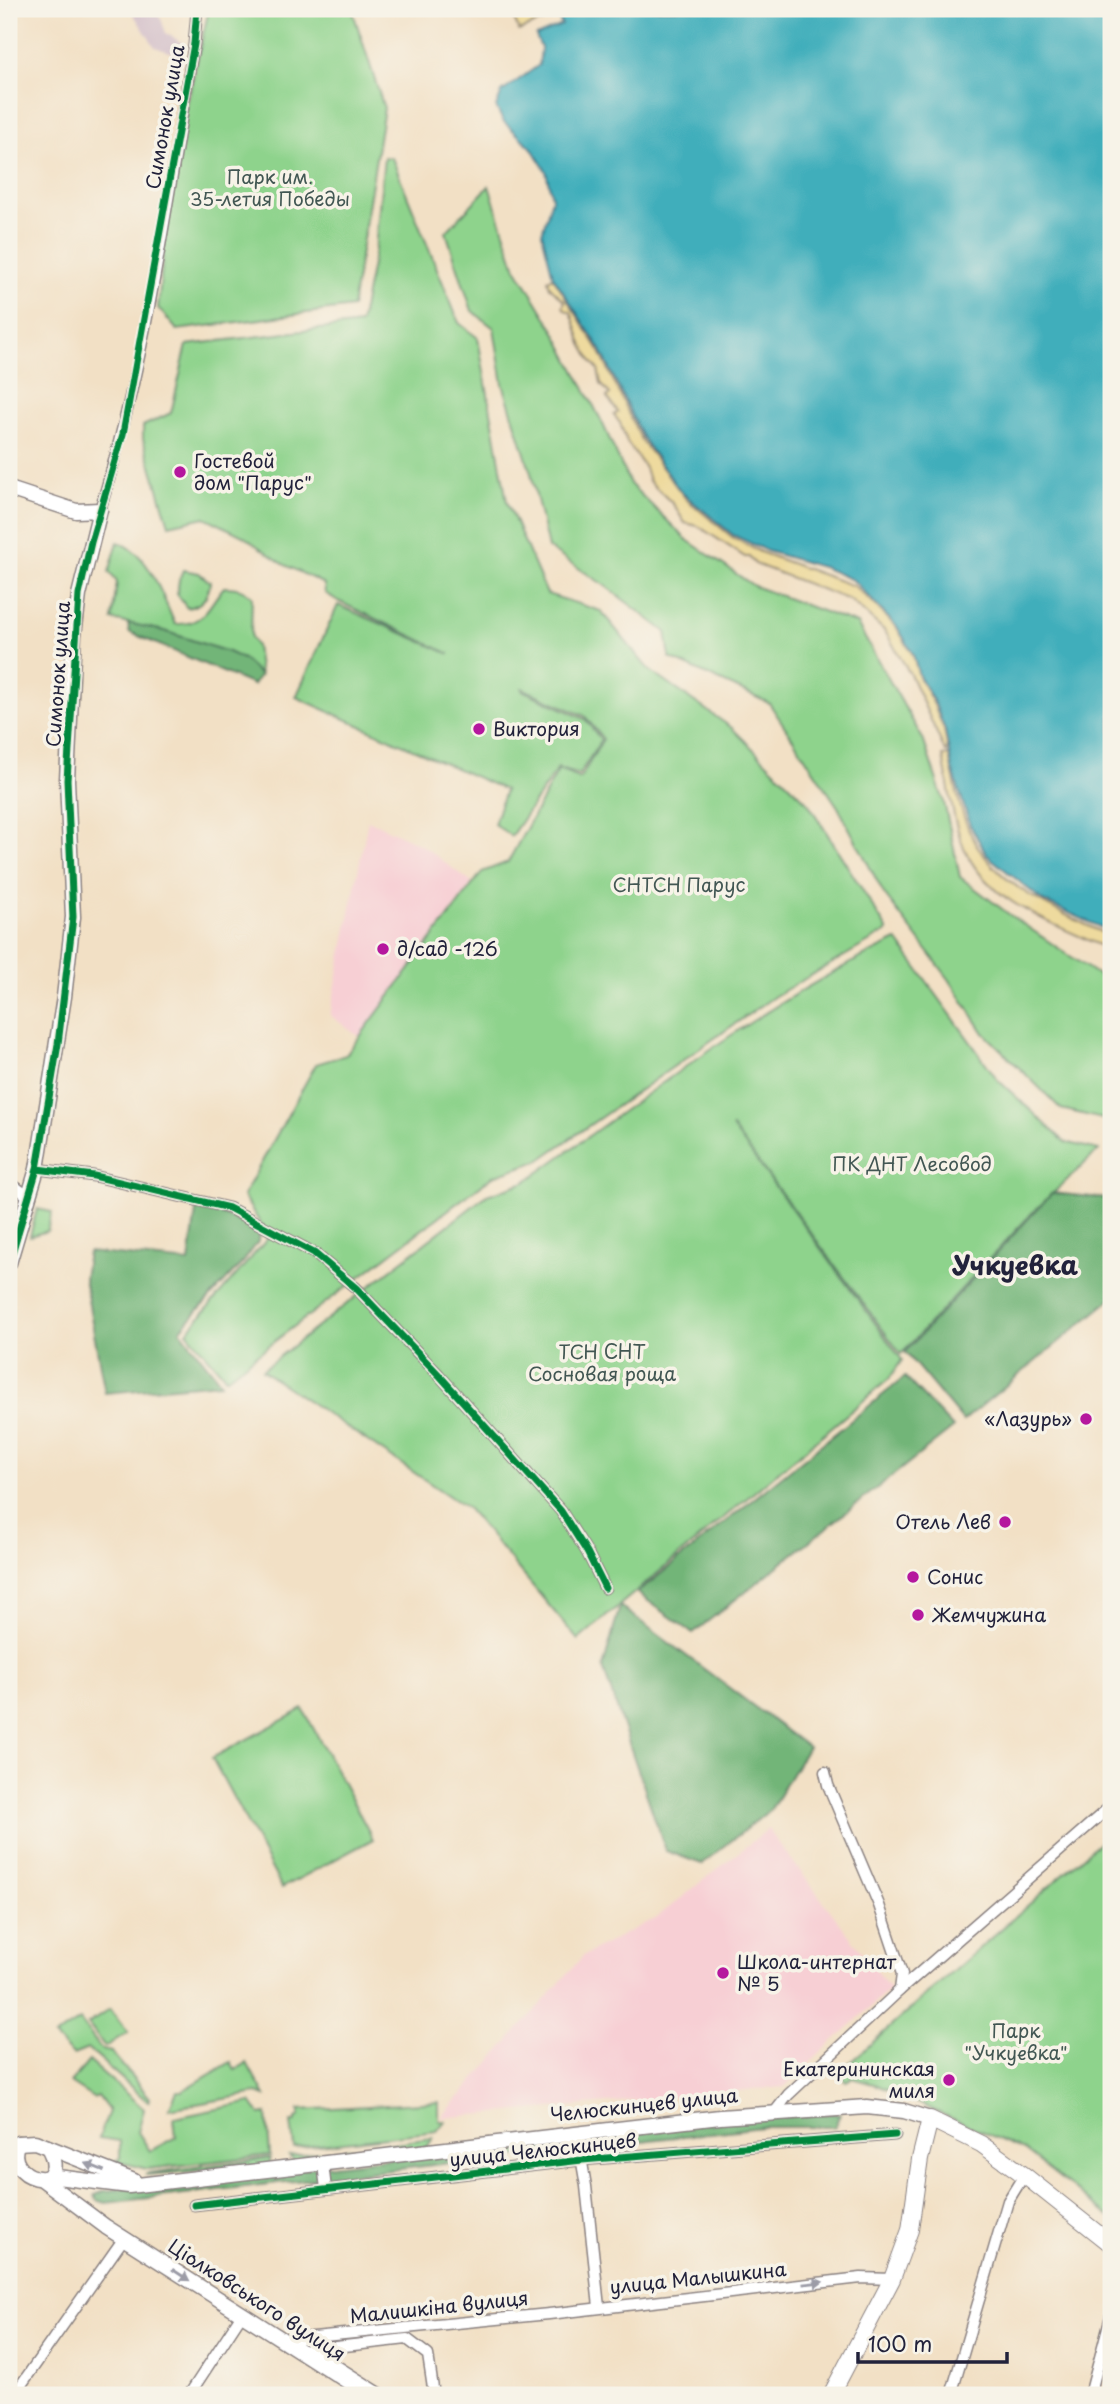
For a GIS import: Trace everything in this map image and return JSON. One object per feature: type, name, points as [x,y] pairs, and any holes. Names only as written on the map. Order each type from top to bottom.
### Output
[{"type":"main road","points":[[9,489],[76,511],[100,510]]},
{"type":"main road","name":"Симонок улица","points":[[9,1263],[37,1168],[58,1044],[73,917],[67,780],[74,636],[80,585],[100,510]]},
{"type":"main road","name":"Челюскинцев улица","points":[[143,2184],[720,2117],[867,2107],[904,2111],[930,2119],[981,2144],[1111,2244]]},
{"type":"main road","points":[[831,2395],[892,2279],[910,2230],[920,2159],[930,2119]]},
{"type":"main road","points":[[25,2174],[13,2144],[35,2142],[124,2179],[143,2184]]},
{"type":"main road","points":[[46,2178],[52,2161],[48,2147]]},
{"type":"main road","points":[[9,2174],[121,2186],[143,2184]]},
{"type":"main road","name":"Ціолковського вулиця","points":[[46,2178],[124,2238],[241,2316],[305,2350],[369,2395]]},
{"type":"street","name":"Симонок улица","points":[[100,510],[123,434],[143,332],[194,44],[197,9]]},
{"type":"street","points":[[37,1168],[94,1176],[229,1208],[314,1253],[356,1287],[561,1511],[606,1588]]},
{"type":"street","points":[[9,1182],[29,1197]]},
{"type":"street","points":[[825,1772],[828,1785],[879,1905],[902,1974],[900,1990]]},
{"type":"street","points":[[774,2113],[788,2095],[900,1990],[1111,1806]]},
{"type":"street","name":"улица Малышкина","points":[[577,2134],[599,2307],[862,2278],[892,2279]]},
{"type":"street","name":"улица Челюскинцев","points":[[194,2204],[582,2160],[895,2135]]},
{"type":"street","points":[[323,2164],[326,2189]]},
{"type":"street","points":[[951,2395],[1008,2201],[1024,2175]]},
{"type":"street","points":[[14,2395],[124,2238]]},
{"type":"street","name":"Малишкіна вулиця","points":[[282,2340],[599,2307]]},
{"type":"street","points":[[189,2395],[241,2316]]},
{"type":"street","points":[[1090,2395],[1111,2316]]},
{"type":"street","points":[[305,2350],[407,2339],[428,2355],[434,2395]]},
{"type":"street","points":[[305,2350],[383,2395]]},
{"type":"shaded area","points":[[130,9],[154,9],[166,33],[184,44],[181,56],[155,47]]},
{"type":"shaded area","name":"д/сад -126","points":[[368,820],[423,846],[472,883],[359,1037],[330,1015]]},
{"type":"shaded area","name":"Школа-интернат № 5","points":[[768,1829],[890,1989],[784,2087],[441,2118],[583,1956],[657,1917]]},
{"type":"green space","name":"Парк им. 35-летия Победы","points":[[209,9],[352,9],[384,108],[352,307],[177,330],[158,308],[171,172]]},
{"type":"green space","name":"СНТСН Парус","points":[[384,157],[392,158],[459,323],[478,338],[507,502],[547,594],[601,611],[649,670],[732,728],[808,803],[888,931],[775,996],[538,1161],[493,1176],[226,1378],[187,1332],[269,1237],[243,1196],[316,1064],[346,1055],[482,872],[508,862],[559,769],[580,779],[603,739],[585,716],[522,688],[585,719],[601,740],[579,775],[558,768],[511,836],[494,824],[505,790],[296,697],[338,605],[450,654],[340,602],[325,593],[324,584],[283,564],[243,536],[205,517],[169,525],[143,439],[143,426],[171,413],[187,345],[360,324],[375,249]]},
{"type":"green space","points":[[489,186],[516,268],[555,332],[601,420],[630,484],[687,540],[754,586],[857,624],[923,739],[944,802],[960,877],[1111,984],[1111,1121],[1061,1109],[984,1033],[949,979],[884,894],[838,807],[769,703],[670,658],[666,632],[604,585],[548,548],[531,473],[503,384],[494,328],[472,311],[446,232]]},
{"type":"green space","points":[[118,542],[129,548],[147,565],[175,624],[185,624],[199,618],[224,587],[239,589],[252,597],[251,637],[256,646],[260,675],[243,659],[228,652],[164,631],[112,620],[117,582],[109,572]]},
{"type":"green space","points":[[183,570],[199,573],[210,582],[204,600],[187,608],[177,594]]},
{"type":"green space","points":[[128,623],[164,631],[228,652],[243,659],[260,675],[253,685],[129,632]]},
{"type":"green space","name":"ТСН СНТ Сосновая роща","points":[[897,940],[998,1080],[1065,1142],[1099,1150],[1032,1213],[901,1354],[732,1127],[902,1360],[889,1379],[578,1640],[468,1509],[262,1370],[487,1195],[525,1182],[752,1021],[847,965]]},
{"type":"green space","points":[[1052,1193],[1111,1199],[1111,1299],[963,1421],[905,1352]]},
{"type":"green space","points":[[197,1204],[259,1230],[258,1242],[243,1262],[180,1330],[221,1383],[105,1393],[84,1278],[88,1252],[189,1262]]},
{"type":"green space","points":[[37,1209],[52,1212],[47,1231],[30,1236]]},
{"type":"green space","points":[[905,1377],[953,1428],[693,1633],[637,1593]]},
{"type":"green space","points":[[620,1606],[808,1747],[771,1809],[702,1864],[666,1851],[603,1668]]},
{"type":"green space","points":[[303,1709],[373,1839],[282,1888],[212,1758]]},
{"type":"green space","name":"Парк \"Учкуевка\"","points":[[1111,1832],[1111,2218],[1024,2150],[877,2085],[852,2078],[846,2081],[838,2073]]},
{"type":"green space","points":[[110,2009],[128,2032],[105,2047],[88,2024]]},
{"type":"green space","points":[[80,2020],[102,2050],[111,2052],[150,2098],[148,2102],[88,2049],[73,2055],[54,2037]]},
{"type":"green space","points":[[89,2061],[144,2109],[138,2132],[150,2151],[176,2137],[174,2118],[251,2102],[260,2115],[267,2114],[270,2155],[147,2169],[115,2161],[120,2158],[120,2141],[99,2138],[109,2111],[98,2096],[93,2098],[70,2083]]},
{"type":"green space","points":[[231,2062],[235,2070],[247,2063],[265,2096],[257,2093],[169,2109],[177,2091],[182,2091]]},
{"type":"green space","points":[[439,2102],[439,2121],[445,2121],[437,2131],[294,2148],[291,2122],[296,2122],[296,2118],[300,2116],[299,2110]]},
{"type":"green space","points":[[840,2113],[835,2127],[762,2127],[106,2203],[97,2200],[95,2195],[104,2191],[727,2120]]},
{"type":"green space","points":[[433,2138],[427,2147],[294,2161],[289,2156]]},
{"type":"green space","points":[[270,2158],[270,2165],[145,2175],[149,2173]]},
{"type":"sand","points":[[510,9],[552,9],[556,16],[519,31]]},
{"type":"sand","points":[[553,277],[600,352],[641,440],[686,499],[732,537],[760,552],[854,586],[875,605],[897,628],[913,655],[919,677],[944,730],[948,751],[944,749],[910,674],[885,631],[850,600],[755,564],[749,557],[698,526],[685,523],[673,504],[649,481],[645,468],[627,442],[614,415],[618,412],[607,397],[610,394],[601,384],[598,369],[582,344],[571,312],[565,310],[565,301],[550,287],[548,280]]},
{"type":"sand","points":[[949,755],[964,818],[985,856],[999,872],[1034,898],[1111,937],[1111,951],[1031,913],[994,888],[979,872],[962,843],[955,819],[943,756]]},
{"type":"water","points":[[553,9],[1111,9],[1111,932],[1043,901],[987,855],[970,825],[952,768],[945,730],[935,704],[919,676],[913,654],[898,628],[853,580],[825,568],[767,551],[733,535],[681,492],[643,439],[601,350],[553,276],[542,233],[552,198],[546,171],[531,147],[503,121],[496,107],[502,92],[539,65],[541,48],[536,36],[562,25]]},
{"type":"cycle path","points":[[9,1263],[37,1169],[58,1044],[73,917],[67,780],[79,595],[91,542],[123,434],[194,44],[197,9]]},
{"type":"cycle path","points":[[37,1169],[94,1176],[229,1208],[314,1253],[356,1288],[439,1375],[561,1511],[587,1552],[605,1588]]},
{"type":"cycle path","points":[[194,2205],[582,2160],[895,2135]]},
{"type":"place","name":"Гостевой дом \"Парус\"","points":[[180,472]]},
{"type":"place","name":"Виктория","points":[[479,729]]},
{"type":"place","name":"д/сад -126","points":[[383,949]]},
{"type":"place","name":"«Лазурь»","points":[[1086,1419]]},
{"type":"place","name":"Отель Лев","points":[[1005,1522]]},
{"type":"place","name":"Сонис","points":[[913,1577]]},
{"type":"place","name":"Жемчужина","points":[[918,1615]]},
{"type":"place","name":"Школа-интернат № 5","points":[[723,1973]]},
{"type":"place","name":"Екатерининская миля","points":[[949,2080]]},
{"type":"district","name":"Учкуевка","points":[[1015,1266]]},
{"type":"park label","name":"ПК ДНТ Лесовод","points":[[912,1164]]}]
